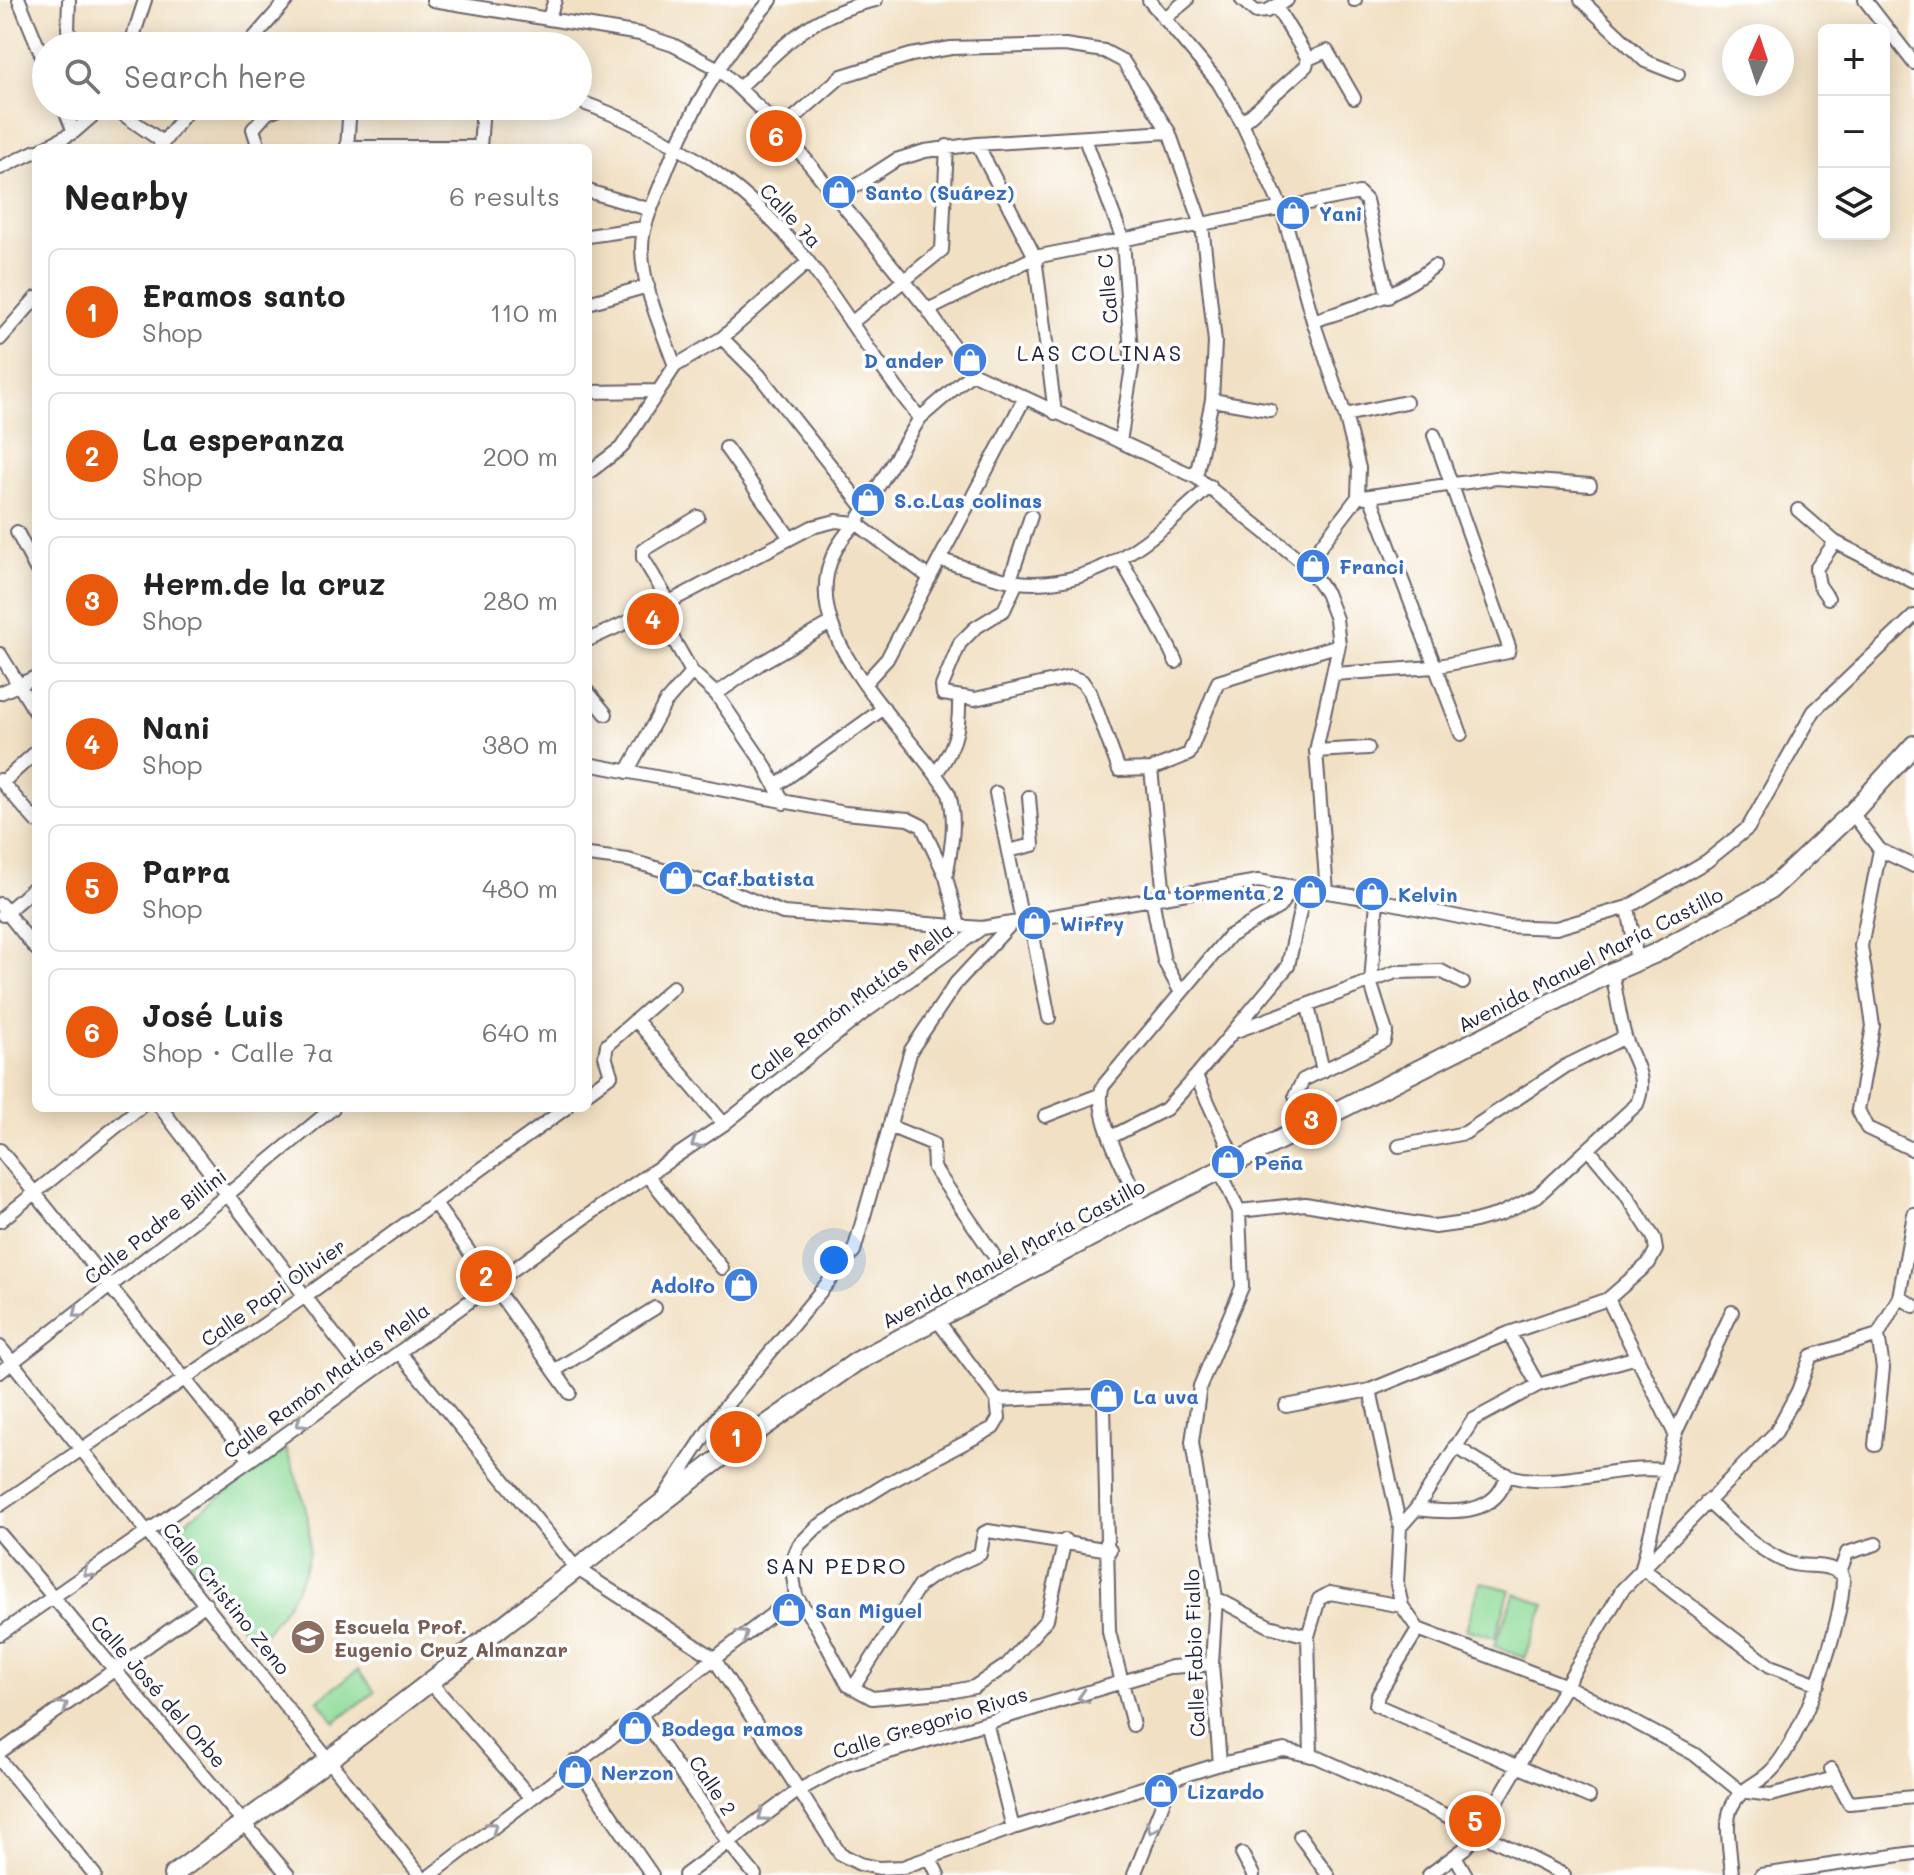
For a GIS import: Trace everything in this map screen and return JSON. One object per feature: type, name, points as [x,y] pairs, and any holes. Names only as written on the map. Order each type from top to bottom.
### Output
[{"type":"street","points":[[19,0],[32,32]]},
{"type":"street","points":[[69,0],[69,32]]},
{"type":"street","points":[[135,32],[145,0]]},
{"type":"street","points":[[259,32],[287,0]]},
{"type":"street","points":[[433,0],[640,34],[673,45],[719,69],[781,129],[928,310],[972,373],[1196,477],[1306,565],[1326,593],[1336,619],[1339,645],[1316,751],[1327,892]]},
{"type":"street","points":[[549,17],[555,0]]},
{"type":"street","points":[[675,366],[648,286],[642,249],[644,228],[676,145],[719,69],[771,0]]},
{"type":"street","points":[[740,87],[805,26],[829,14],[876,0]]},
{"type":"street","points":[[1149,0],[1218,82],[1242,123],[1282,209],[1313,321],[1345,415],[1364,497],[1461,734]]},
{"type":"street","points":[[1164,19],[1187,0]]},
{"type":"street","points":[[1242,0],[1256,12],[1282,4],[1308,59],[1306,66],[1242,123]]},
{"type":"street","points":[[1581,0],[1594,5],[1645,61],[1678,74]]},
{"type":"street","points":[[1865,0],[1914,63]]},
{"type":"street","points":[[781,129],[842,76],[911,55],[951,48],[1026,44],[1082,46],[1123,61],[1169,132],[1202,225],[1213,305],[1212,400],[1196,477]]},
{"type":"street","points":[[1308,59],[1322,51],[1332,55],[1354,98]]},
{"type":"street","name":"Calle 7a","points":[[592,106],[676,145],[752,200],[808,262],[891,384],[920,418]]},
{"type":"street","points":[[69,120],[74,132]]},
{"type":"street","points":[[52,144],[88,120]]},
{"type":"street","points":[[129,120],[160,144]]},
{"type":"street","points":[[162,144],[180,120]]},
{"type":"street","points":[[256,144],[253,129],[261,120]]},
{"type":"street","points":[[347,144],[349,120]]},
{"type":"street","points":[[480,144],[482,120]]},
{"type":"street","points":[[837,198],[896,160],[947,146],[1169,132]]},
{"type":"street","name":"Calle C","points":[[1085,139],[1123,240],[1132,367],[1120,442]]},
{"type":"street","points":[[977,144],[1035,257],[1055,413]]},
{"type":"street","points":[[851,323],[938,256],[944,245],[947,146]]},
{"type":"street","points":[[0,168],[32,153]]},
{"type":"street","points":[[592,192],[651,210]]},
{"type":"street","points":[[928,310],[1035,257],[1359,193],[1366,200],[1388,297]]},
{"type":"street","points":[[592,235],[644,228]]},
{"type":"street","points":[[592,470],[621,448],[675,366],[722,338],[808,262]]},
{"type":"street","points":[[1313,321],[1388,297],[1409,286],[1434,266]]},
{"type":"street","points":[[592,302],[648,286]]},
{"type":"street","points":[[0,339],[32,303]]},
{"type":"street","points":[[722,338],[759,375],[864,508]]},
{"type":"street","points":[[946,877],[954,811],[936,773],[844,655],[829,624],[825,596],[828,574],[843,536],[856,523],[920,418],[972,373]]},
{"type":"street","points":[[592,392],[659,391]]},
{"type":"street","points":[[865,683],[887,659],[1024,399]]},
{"type":"street","points":[[1212,400],[1270,410]]},
{"type":"street","points":[[1345,415],[1406,402]]},
{"type":"street","points":[[1334,674],[1434,667],[1508,652],[1509,647],[1434,435]]},
{"type":"street","points":[[726,448],[790,538]]},
{"type":"street","points":[[1306,565],[1364,497],[1496,478],[1590,485]]},
{"type":"street","points":[[941,560],[1013,581],[1080,579],[1120,558],[1169,524],[1210,486]]},
{"type":"street","points":[[1798,510],[1835,542],[1914,582]]},
{"type":"street","points":[[1031,516],[1004,610],[975,628],[952,657],[942,691],[959,699],[986,697],[1071,677],[1082,681],[1090,692],[1119,770],[1151,769],[1189,754],[1218,682],[1339,645]]},
{"type":"street","points":[[669,602],[643,558],[643,550],[698,517]]},
{"type":"street","points":[[592,638],[656,609],[812,527],[836,521],[856,523],[930,578]]},
{"type":"street","points":[[17,532],[32,561]]},
{"type":"street","points":[[1828,598],[1819,585],[1816,569],[1835,542]]},
{"type":"street","points":[[1120,558],[1148,610],[1161,626],[1176,662]]},
{"type":"street","points":[[656,609],[692,672],[716,694],[777,785],[784,803]]},
{"type":"street","points":[[592,856],[628,860],[721,887],[783,913],[982,928],[1258,881],[1377,900],[1503,926],[1556,928],[1628,907],[1707,861],[1748,828],[1814,711],[1914,616]]},
{"type":"street","points":[[716,694],[761,663],[829,624]]},
{"type":"street","points":[[0,654],[32,707]]},
{"type":"street","points":[[627,772],[665,703],[692,672]]},
{"type":"street","points":[[0,693],[32,679]]},
{"type":"street","points":[[592,697],[606,714]]},
{"type":"street","points":[[936,773],[952,751],[960,724],[959,699]]},
{"type":"street","points":[[777,785],[884,708]]},
{"type":"street","name":"Avenida Manuel María Castillo","points":[[173,1875],[330,1759],[732,1449],[856,1362],[935,1317],[1143,1209],[1637,961],[1771,889],[1852,813],[1914,745]]},
{"type":"street","points":[[1316,751],[1368,748]]},
{"type":"street","points":[[32,755],[2,780],[32,816]]},
{"type":"street","points":[[592,769],[627,772],[784,803],[908,819],[922,826],[946,877],[959,926]]},
{"type":"street","points":[[1151,769],[1164,961],[1181,993]]},
{"type":"street","points":[[996,793],[1022,921],[1049,1018]]},
{"type":"street","points":[[1008,851],[1033,845],[1029,797]]},
{"type":"street","points":[[1852,813],[1880,850],[1914,866]]},
{"type":"street","points":[[1880,850],[1861,946],[1873,1026],[1858,1110],[1867,1128],[1914,1150]]},
{"type":"street","points":[[1045,1116],[1099,1095],[1228,937],[1279,907],[1299,888]]},
{"type":"street","points":[[1111,1137],[1166,1109],[1236,1031],[1288,966],[1299,888]]},
{"type":"street","points":[[32,889],[2,911],[32,945]]},
{"type":"street","points":[[1307,1128],[1295,1096],[1303,1080],[1384,1041],[1386,1032],[1371,984],[1377,900]]},
{"type":"street","points":[[1628,907],[1637,961]]},
{"type":"street","points":[[659,1504],[720,1413],[854,1251],[911,1050],[956,983],[1022,921]]},
{"type":"street","name":"Calle Ramón Matías Mella","points":[[0,1634],[724,1124],[862,1014],[982,928]]},
{"type":"street","points":[[1236,1031],[1371,984],[1396,972],[1414,969],[1441,971],[1463,983]]},
{"type":"street","points":[[1239,1211],[1305,1204],[1435,1227],[1500,1214],[1537,1196],[1590,1151],[1637,1104],[1643,1089],[1641,1070],[1625,1037],[1612,972]]},
{"type":"street","points":[[592,1089],[611,1075],[605,1056],[607,1045],[673,987]]},
{"type":"street","points":[[1308,1006],[1323,1071]]},
{"type":"street","points":[[636,1020],[724,1124]]},
{"type":"street","points":[[1399,1146],[1465,1133],[1566,1066],[1625,1037]]},
{"type":"street","name":"Calle Fabio Fiallo","points":[[1196,1076],[1228,1167],[1239,1211],[1242,1287],[1200,1386],[1192,1428],[1216,1598],[1212,1664],[1220,1764]]},
{"type":"street","points":[[1099,1095],[1111,1137],[1143,1209]]},
{"type":"street","points":[[0,1221],[134,1112]]},
{"type":"street","points":[[164,1112],[366,1376]]},
{"type":"street","name":"Calle Padre Billini","points":[[0,1372],[111,1288],[328,1112]]},
{"type":"street","name":"Calle Papi Olivier","points":[[0,1505],[307,1295],[561,1112]]},
{"type":"street","points":[[889,1126],[933,1144],[934,1168],[993,1254]]},
{"type":"street","points":[[0,1150],[250,1460]]},
{"type":"street","points":[[1286,1406],[1370,1390],[1509,1333],[1608,1299],[1649,1263],[1656,1250],[1654,1238],[1625,1193],[1590,1151]]},
{"type":"street","points":[[649,1177],[722,1268]]},
{"type":"street","points":[[435,1204],[570,1393]]},
{"type":"street","points":[[1875,1445],[1883,1368],[1878,1335],[1899,1297],[1914,1214]]},
{"type":"street","points":[[1899,1297],[1914,1306]]},
{"type":"street","points":[[1608,1299],[1675,1434]]},
{"type":"street","points":[[554,1371],[655,1308]]},
{"type":"street","points":[[1642,1568],[1675,1434],[1732,1312]]},
{"type":"street","points":[[935,1317],[997,1400],[999,1418],[993,1428],[888,1483],[817,1527],[799,1545],[791,1563],[796,1596],[853,1688],[872,1698],[974,1687],[1007,1665],[1047,1619],[1065,1540]]},
{"type":"street","points":[[1509,1333],[1538,1385]]},
{"type":"street","points":[[1429,1875],[1455,1856],[1479,1832],[1622,1590],[1776,1432],[1798,1391],[1811,1356],[1878,1335]]},
{"type":"street","name":"Calle Cristino Zeno","points":[[0,1347],[420,1875]]},
{"type":"street","points":[[399,1352],[576,1568],[713,1657],[840,1854],[860,1864],[903,1867],[1013,1828],[1171,1782],[1220,1764],[1284,1750],[1311,1756],[1479,1832],[1564,1875]]},
{"type":"street","points":[[1400,1527],[1416,1509],[1473,1420],[1538,1385],[1637,1357]]},
{"type":"street","points":[[1370,1390],[1400,1527],[1397,1584],[1402,1606],[1418,1629],[1567,1686],[1694,1754],[1740,1791],[1771,1795],[1833,1774],[1849,1803],[1914,1797]]},
{"type":"street","points":[[997,1400],[1101,1398],[1104,1405],[1110,1550],[1109,1632],[1120,1685],[1133,1725]]},
{"type":"street","points":[[720,1413],[732,1449]]},
{"type":"street","points":[[1455,1446],[1507,1474],[1533,1480],[1630,1467],[1664,1470]]},
{"type":"street","points":[[1416,1509],[1461,1511],[1484,1506],[1499,1495],[1507,1474]]},
{"type":"street","points":[[1707,1501],[1741,1533],[1775,1556],[1800,1566],[1832,1568],[1840,1572]]},
{"type":"street","points":[[853,1688],[919,1586],[934,1575],[980,1554],[984,1533],[1065,1540],[1110,1550]]},
{"type":"street","name":"Calle José del Orbe","points":[[0,1534],[288,1875]]},
{"type":"street","points":[[1732,1875],[1729,1811],[1740,1791],[1771,1771],[1798,1732],[1818,1684],[1843,1583],[1840,1572],[1847,1553],[1876,1544]]},
{"type":"street","points":[[1642,1568],[1770,1666],[1818,1684]]},
{"type":"street","points":[[1311,1756],[1308,1636],[1319,1599],[1325,1595],[1402,1606]]},
{"type":"street","points":[[431,1875],[574,1762],[641,1715],[796,1596]]},
{"type":"street","points":[[1216,1598],[1269,1626],[1308,1636]]},
{"type":"street","points":[[0,1752],[206,1604]]},
{"type":"street","points":[[1418,1629],[1378,1695],[1376,1705],[1589,1797]]},
{"type":"street","name":"Calle Gregorio Rivas","points":[[685,1875],[799,1790],[846,1765],[987,1726],[1172,1667],[1212,1664]]},
{"type":"street","points":[[430,1682],[530,1797]]},
{"type":"street","name":"Calle 2","points":[[641,1715],[728,1842],[755,1875]]},
{"type":"street","points":[[987,1726],[1013,1828]]},
{"type":"street","points":[[0,1760],[95,1875]]},
{"type":"street","points":[[574,1762],[652,1875]]},
{"type":"street","points":[[1134,1875],[1171,1782]]},
{"type":"street","points":[[1300,1836],[1328,1875]]},
{"type":"street","points":[[1761,1875],[1914,1853]]},
{"type":"street","points":[[1242,1854],[1253,1875]]},
{"type":"street","points":[[1455,1856],[1466,1875]]},
{"type":"street","points":[[930,1858],[938,1875]]},
{"type":"green space","points":[[286,1450],[305,1508],[309,1532],[308,1554],[303,1574],[292,1596],[255,1645],[168,1534]]},
{"type":"green space","points":[[1481,1582],[1510,1590],[1495,1638],[1466,1629]]},
{"type":"green space","points":[[1515,1593],[1545,1605],[1524,1658],[1494,1646]]},
{"type":"green space","points":[[358,1670],[375,1692],[335,1722],[318,1700]]},
{"type":"place","name":"José Luis","points":[[776,136]]},
{"type":"place","name":"Santo (Suárez)","points":[[839,192]]},
{"type":"place","name":"Yani","points":[[1293,213]]},
{"type":"place","name":"D ander","points":[[970,360]]},
{"type":"place","name":"S.c.Las colinas","points":[[868,500]]},
{"type":"place","name":"Franci","points":[[1313,566]]},
{"type":"place","name":"Nani","points":[[653,619]]},
{"type":"place","name":"Caf.batista","points":[[676,878]]},
{"type":"place","name":"La tormenta 2","points":[[1310,892]]},
{"type":"place","name":"Kelvin","points":[[1372,894]]},
{"type":"place","name":"Wirfry","points":[[1034,923]]},
{"type":"place","name":"Herm.de la cruz","points":[[1311,1119]]},
{"type":"place","name":"Peña","points":[[1228,1162]]},
{"type":"place","name":"La esperanza","points":[[486,1276]]},
{"type":"place","name":"Adolfo","points":[[741,1285]]},
{"type":"place","name":"La uva","points":[[1107,1396]]},
{"type":"place","name":"Eramos santo","points":[[736,1437]]},
{"type":"place","name":"San Miguel","points":[[789,1610]]},
{"type":"place","name":"Escuela Prof. Eugenio Cruz Almanzar","points":[[308,1637]]},
{"type":"place","name":"Bodega ramos","points":[[635,1728]]},
{"type":"place","name":"Nerzon","points":[[575,1772]]},
{"type":"place","name":"Lizardo","points":[[1161,1791]]},
{"type":"place","name":"Parra","points":[[1475,1821]]},
{"type":"district","name":"LAS COLINAS","points":[[1100,352]]},
{"type":"district","name":"SAN PEDRO","points":[[837,1565]]}]
